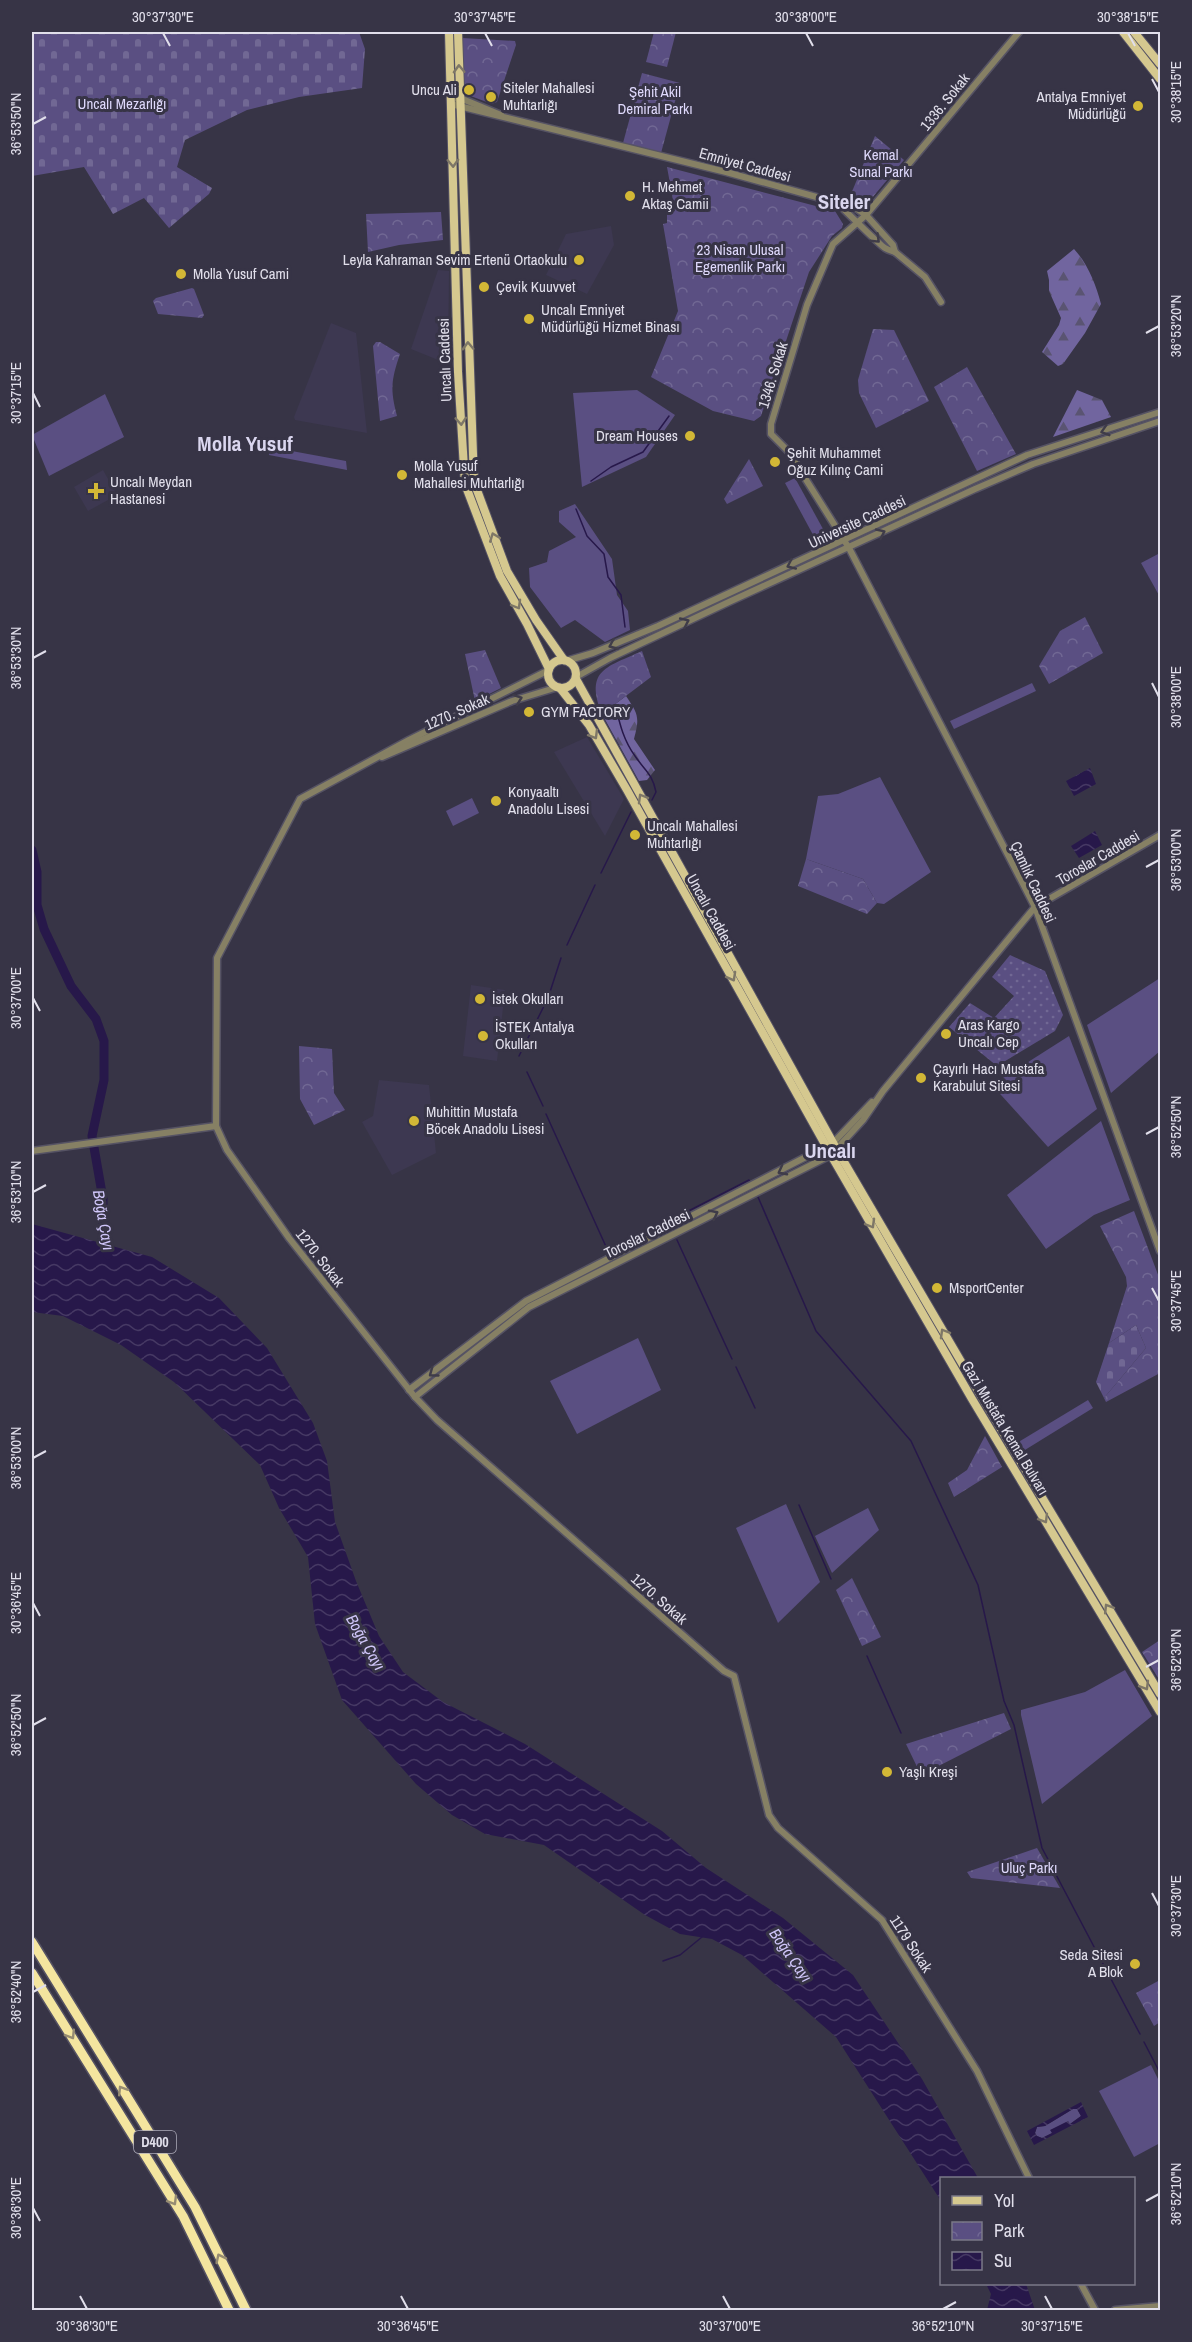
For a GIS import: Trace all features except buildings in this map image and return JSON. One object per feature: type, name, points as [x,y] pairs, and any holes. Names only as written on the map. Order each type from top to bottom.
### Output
[{"type":"highway","name":"D400","points":[[32,1942],[195,2207],[246,2310]]},
{"type":"highway","name":"D400","points":[[32,1973],[183,2217],[229,2310]]},
{"type":"main road","name":"Uncalı Caddesi","points":[[449,32],[457,103],[474,482],[507,571],[536,620],[565,660]]},
{"type":"main road","name":"Uncalı Caddesi","points":[[458,32],[458,372],[465,484],[500,576],[549,670]]},
{"type":"main road","points":[[1123,32],[1161,78]]},
{"type":"main road","points":[[1134,32],[1161,64]]},
{"type":"main road","points":[[565,660],[575,668],[576,678],[571,685],[559,688],[551,682],[549,670],[555,662],[565,660]]},
{"type":"main road","name":"Uncalı Caddesi","points":[[576,678],[832,1149]]},
{"type":"main road","name":"Uncalı Caddesi","points":[[559,688],[589,725],[832,1149]]},
{"type":"main road","name":"Gazi Mustafa Kemal Bulvarı","points":[[832,1149],[1161,1694]]},
{"type":"main road","name":"Gazi Mustafa Kemal Bulvarı","points":[[832,1149],[972,1399],[1161,1712]]},
{"type":"street","name":"1336. Sokak","points":[[866,215],[1019,32]]},
{"type":"street","name":"Emniyet Caddesi","points":[[457,103],[493,116],[501,116],[726,172],[838,203],[847,202],[866,215],[893,245],[895,252],[924,277],[941,302]]},
{"type":"street","points":[[838,203],[886,249],[895,252]]},
{"type":"street","points":[[846,212],[849,223],[848,231]]},
{"type":"street","name":"1346. Sokak","points":[[844,541],[788,451],[771,434],[771,424],[807,305],[833,244],[866,215]]},
{"type":"street","name":"Universite Caddesi","points":[[565,660],[593,653],[636,635],[1027,455],[1161,412]]},
{"type":"street","name":"Universite Caddesi","points":[[576,678],[610,658],[720,605],[1033,465],[1161,421]]},
{"type":"street","name":"Çamlık Caddesi","points":[[844,541],[1035,907],[1161,1251]]},
{"type":"street","name":"1270. Sokak","points":[[549,670],[300,799],[217,958],[216,1126],[227,1150],[289,1238],[415,1397],[437,1420],[568,1536],[724,1671],[734,1676]]},
{"type":"street","name":"1270. Sokak","points":[[368,762],[409,747],[512,701],[559,688]]},
{"type":"street","name":"Toroslar Caddesi","points":[[415,1397],[528,1304],[760,1191],[832,1149],[1035,907],[1161,836]]},
{"type":"street","points":[[32,1151],[216,1126]]},
{"type":"street","name":"Toroslar Caddesi","points":[[409,1390],[528,1304],[757,1184],[832,1149]]},
{"type":"street","points":[[757,1184],[760,1191]]},
{"type":"street","name":"1179 Sokak","points":[[734,1676],[770,1815],[778,1828],[882,1920],[977,2071],[1029,2177]]},
{"type":"street","points":[[1082,2285],[1095,2310]]},
{"type":"street","points":[[1115,2310],[1161,2306]]},
{"type":"shaded area","name":"Leyla Kahraman Sevim Ertenü Ortaokulu","points":[[611,226],[614,245],[587,294],[546,275],[566,234]]},
{"type":"shaded area","points":[[438,270],[449,271],[448,364],[411,349]]},
{"type":"shaded area","points":[[331,323],[356,333],[367,433],[295,420],[294,417]]},
{"type":"shaded area","name":"Uncalı Meydan Hastanesi","points":[[103,470],[117,495],[88,511],[74,487]]},
{"type":"shaded area","points":[[587,737],[624,799],[605,836],[554,752]]},
{"type":"shaded area","name":"İSTEK Antalya Okulları","points":[[471,985],[505,990],[497,1061],[463,1056]]},
{"type":"shaded area","points":[[379,1080],[429,1085],[436,1153],[392,1175],[362,1122],[373,1116]]},
{"type":"green space","name":"Uncalı Mezarlığı","points":[[32,32],[359,32],[365,49],[362,88],[299,97],[247,110],[185,140],[177,167],[212,188],[209,194],[169,228],[144,198],[113,214],[84,167],[32,176]]},
{"type":"green space","points":[[654,32],[676,32],[667,67],[646,62]]},
{"type":"green space","points":[[462,38],[515,41],[516,45],[497,102],[492,104],[468,95],[464,86]]},
{"type":"green space","name":"Şehit Akil Demiral Parkı","points":[[642,73],[680,83],[661,153],[623,143]]},
{"type":"green space","name":"Kemal Sunal Parkı","points":[[875,136],[904,160],[866,205],[851,194]]},
{"type":"green space","name":"23 Nisan Ulusal Egemenlik Parkı","points":[[667,167],[835,211],[843,224],[842,228],[832,236],[809,272],[761,416],[754,421],[713,411],[651,377],[678,311],[663,224],[667,223],[667,215],[675,211]]},
{"type":"green space","points":[[441,212],[443,240],[399,245],[368,252],[366,214]]},
{"type":"green space","points":[[1074,249],[1091,275],[1101,304],[1085,333],[1063,364],[1058,366],[1042,352],[1061,318],[1049,291],[1047,271]]},
{"type":"green space","points":[[192,288],[204,315],[202,318],[158,314],[153,301],[156,298]]},
{"type":"green space","points":[[873,329],[894,330],[929,401],[876,428],[859,393],[858,380]]},
{"type":"green space","points":[[376,342],[400,354],[392,385],[397,416],[380,421],[373,346]]},
{"type":"green space","points":[[967,367],[1016,454],[977,471],[934,387]]},
{"type":"green space","points":[[637,390],[675,415],[646,457],[582,487],[573,393]]},
{"type":"green space","points":[[1077,390],[1102,400],[1111,417],[1053,437]]},
{"type":"green space","points":[[105,394],[124,437],[49,476],[32,435]]},
{"type":"green space","points":[[270,447],[346,461],[347,470],[269,455]]},
{"type":"green space","points":[[749,459],[763,486],[727,504],[724,499]]},
{"type":"green space","points":[[795,478],[828,538],[818,544],[785,483]]},
{"type":"green space","points":[[575,504],[612,559],[617,595],[628,611],[630,630],[605,642],[575,620],[561,628],[530,587],[529,568],[547,562],[549,551],[576,537],[559,522],[559,511]]},
{"type":"green space","points":[[1160,553],[1160,597],[1141,563]]},
{"type":"green space","points":[[1085,617],[1103,653],[1049,684],[1039,666],[1060,631]]},
{"type":"green space","points":[[485,650],[501,688],[475,701],[465,654]]},
{"type":"green space","points":[[642,651],[651,677],[602,714],[596,687],[602,672],[619,661]]},
{"type":"green space","points":[[1032,683],[1036,691],[954,729],[950,721]]},
{"type":"green space","points":[[626,696],[637,716],[634,739],[655,770],[647,780],[639,781],[602,714]]},
{"type":"green space","points":[[880,777],[931,872],[884,904],[877,903],[863,879],[806,859],[818,796],[838,794]]},
{"type":"green space","points":[[472,798],[479,813],[453,826],[446,811]]},
{"type":"green space","points":[[806,859],[863,879],[877,903],[867,914],[798,886]]},
{"type":"green space","points":[[1010,955],[1045,971],[1063,1015],[1055,1031],[997,1066],[949,1027],[970,1003],[994,1018],[1014,996],[992,977]]},
{"type":"green space","points":[[1160,978],[1160,1051],[1111,1093],[1087,1025]]},
{"type":"green space","points":[[1069,1036],[1097,1109],[1048,1147],[992,1085]]},
{"type":"green space","points":[[299,1046],[332,1049],[334,1093],[345,1110],[314,1125],[300,1099]]},
{"type":"green space","points":[[1101,1121],[1130,1200],[1094,1215],[1046,1249],[1007,1195]]},
{"type":"green space","points":[[1134,1211],[1160,1280],[1160,1373],[1106,1402],[1104,1398],[1146,1348],[1136,1325],[1109,1343],[1127,1286],[1126,1277],[1100,1226]]},
{"type":"green space","points":[[1136,1325],[1146,1348],[1104,1398],[1096,1382],[1109,1343]]},
{"type":"green space","points":[[638,1338],[661,1390],[577,1434],[550,1381]]},
{"type":"green space","points":[[1088,1400],[1093,1408],[1020,1453],[1015,1444]]},
{"type":"green space","points":[[985,1436],[1002,1467],[954,1497],[948,1483],[967,1470]]},
{"type":"green space","points":[[786,1504],[820,1582],[778,1623],[736,1528]]},
{"type":"green space","points":[[868,1508],[879,1530],[832,1573],[815,1536]]},
{"type":"green space","points":[[852,1578],[881,1637],[862,1646],[836,1590]]},
{"type":"green space","points":[[1160,1640],[1160,1681],[1142,1652]]},
{"type":"green space","points":[[1125,1670],[1152,1716],[1042,1804],[1021,1710],[1085,1692]]},
{"type":"green space","points":[[1004,1713],[1011,1729],[921,1775],[906,1744]]},
{"type":"green space","name":"Uluç Parkı","points":[[1037,1848],[1060,1888],[971,1878],[967,1872]]},
{"type":"green space","points":[[1160,1980],[1160,2022],[1154,2026],[1136,1993]]},
{"type":"green space","points":[[1151,2065],[1160,2083],[1160,2143],[1134,2157],[1099,2091]]},
{"type":"green space","points":[[1073,2109],[1077,2109],[1081,2116],[1070,2124],[1051,2130],[1052,2133],[1042,2138],[1037,2136],[1035,2133],[1037,2127],[1045,2126]]},
{"type":"water","points":[[1090,768],[1096,784],[1074,796],[1066,781]]},
{"type":"water","points":[[1095,831],[1102,845],[1079,858],[1071,846]]},
{"type":"water","points":[[32,1224],[152,1257],[219,1298],[267,1348],[313,1423],[327,1461],[335,1522],[356,1581],[379,1636],[403,1672],[443,1702],[525,1744],[662,1831],[706,1868],[783,1918],[853,1975],[922,2079],[977,2177],[940,2177],[940,2199],[836,2037],[742,1955],[712,1939],[680,1934],[645,1915],[544,1845],[485,1834],[452,1815],[416,1784],[342,1700],[315,1624],[308,1557],[279,1508],[260,1465],[174,1382],[121,1345],[63,1316],[32,1312]]},
{"type":"water","points":[[1081,2102],[1088,2117],[1034,2145],[1027,2131]],"holes":[[[1073,2109],[1077,2109],[1081,2116],[1070,2124],[1068,2121],[1050,2130],[1052,2133],[1042,2138],[1035,2133],[1037,2127],[1045,2126]]]},
{"type":"water","points":[[986,2285],[1026,2285],[1035,2310],[987,2310],[991,2294]]},
{"type":"waterway","points":[[591,481],[611,467],[643,452],[669,416]]},
{"type":"waterway","points":[[576,509],[587,536],[604,554],[608,577],[621,595],[625,627]]},
{"type":"waterway","points":[[616,708],[628,745],[652,780],[656,792],[652,800]]},
{"type":"waterway","points":[[601,873],[631,812]]},
{"type":"waterway","name":"Boğa Çayı","points":[[32,850],[37,872],[37,905],[44,929],[71,986],[96,1019],[104,1041],[104,1080],[92,1136],[103,1199],[103,1238],[108,1255]]},
{"type":"waterway","points":[[567,945],[595,885]]},
{"type":"waterway","points":[[549,995],[561,958]]},
{"type":"waterway","points":[[519,1056],[544,1006]]},
{"type":"waterway","points":[[527,1072],[543,1106]]},
{"type":"waterway","points":[[546,1114],[608,1251],[659,1226]]},
{"type":"waterway","points":[[667,1222],[749,1180],[750,1183]]},
{"type":"waterway","points":[[758,1197],[816,1331],[911,1441],[978,1585],[1004,1701],[1014,1725],[1042,1848],[1140,2034]]},
{"type":"waterway","points":[[677,1240],[732,1359]]},
{"type":"waterway","points":[[736,1367],[755,1408]]},
{"type":"waterway","points":[[799,1505],[831,1579]]},
{"type":"waterway","points":[[867,1656],[901,1733]]},
{"type":"waterway","points":[[663,1961],[680,1955],[702,1937]]},
{"type":"waterway","points":[[1144,2042],[1160,2073]]},
{"type":"place","name":"Uncu Ali","points":[[469,90]]},
{"type":"place","name":"Siteler Mahallesi Muhtarlığı","points":[[491,97]]},
{"type":"place","name":"Antalya Emniyet Müdürlüğü","points":[[1138,106]]},
{"type":"place","name":"H. Mehmet Aktaş Camii","points":[[630,196]]},
{"type":"place","name":"Leyla Kahraman Sevim Ertenü Ortaokulu","points":[[579,260]]},
{"type":"place","name":"Molla Yusuf Cami","points":[[181,274]]},
{"type":"place","name":"Çevik Kuuvvet","points":[[484,287]]},
{"type":"place","name":"Uncalı Emniyet Müdürlüğü Hizmet Binası","points":[[529,319]]},
{"type":"place","name":"Dream Houses","points":[[690,436]]},
{"type":"place","name":"Şehit Muhammet Oğuz Kılınç Cami","points":[[775,462]]},
{"type":"place","name":"Molla Yusuf Mahallesi Muhtarlığı","points":[[402,475]]},
{"type":"place","name":"Uncalı Meydan Hastanesi","points":[[96,491]]},
{"type":"place","name":"GYM FACTORY","points":[[529,712]]},
{"type":"place","name":"Konyaaltı Anadolu Lisesi","points":[[496,801]]},
{"type":"place","name":"Uncalı Mahallesi Muhtarlığı","points":[[635,835]]},
{"type":"place","name":"İstek Okulları","points":[[480,999]]},
{"type":"place","name":"Aras Kargo Uncalı Cep","points":[[946,1034]]},
{"type":"place","name":"İSTEK Antalya Okulları","points":[[483,1036]]},
{"type":"place","name":"Çayırlı Hacı Mustafa Karabulut Sitesi","points":[[921,1078]]},
{"type":"place","name":"Muhittin Mustafa Böcek Anadolu Lisesi","points":[[414,1121]]},
{"type":"place","name":"MsportCenter","points":[[937,1288]]},
{"type":"place","name":"Yaşlı Kreşi","points":[[887,1772]]},
{"type":"place","name":"Seda Sitesi A Blok","points":[[1135,1964]]},
{"type":"district","name":"Siteler","points":[[844,202]]},
{"type":"district","name":"Molla Yusuf","points":[[245,444]]},
{"type":"district","name":"Uncalı","points":[[830,1151]]}]
